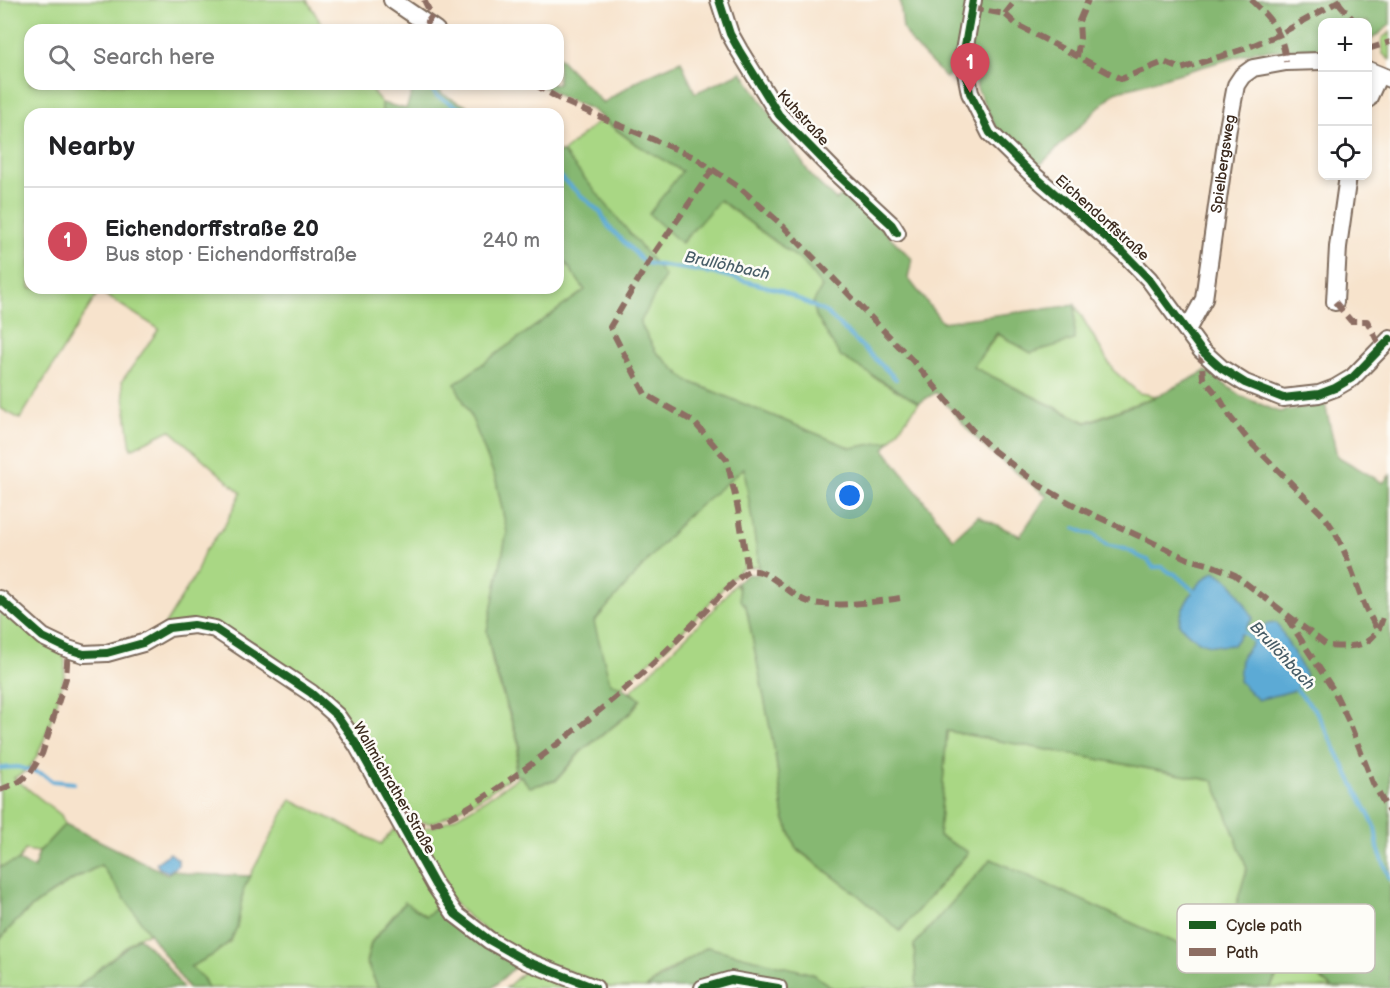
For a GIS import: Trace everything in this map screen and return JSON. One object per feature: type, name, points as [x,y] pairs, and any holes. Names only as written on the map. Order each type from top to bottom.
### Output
[{"type":"street","points":[[392,0],[427,24]]},
{"type":"street","name":"Kuhstraße","points":[[719,0],[730,34],[778,115],[892,225],[897,233]]},
{"type":"street","name":"Eichendorffstraße","points":[[973,0],[963,57],[970,93],[990,133],[1030,172],[1124,253],[1149,279],[1201,350],[1221,368],[1245,383],[1283,398],[1319,394],[1352,378],[1390,339]]},
{"type":"street","name":"Spielbergsweg","points":[[1187,330],[1204,299],[1236,85],[1242,76],[1253,68],[1286,62],[1318,61]]},
{"type":"street","points":[[1372,90],[1379,74]]},
{"type":"street","points":[[1335,302],[1338,247],[1347,180]]},
{"type":"street","name":"Wallmichrather Straße","points":[[0,599],[43,637],[84,654],[107,653],[143,643],[169,628],[194,625],[215,630],[311,693],[337,716],[357,745],[435,885],[455,914],[489,940],[517,956],[595,988]]},
{"type":"street","points":[[703,988],[731,980],[778,988]]},
{"type":"green space","points":[[0,0],[307,0],[321,24],[24,24],[24,90],[371,90],[382,103],[382,108],[24,108],[24,294],[97,294],[20,419],[0,408]]},
{"type":"green space","points":[[900,0],[1390,0],[1390,25],[1372,39],[1372,18],[1318,18],[1318,48],[1257,51],[1115,92],[1037,168],[997,130],[977,88],[972,52],[946,78],[911,42],[903,29]]},
{"type":"green space","points":[[1390,32],[1390,60],[1383,54],[1382,38]]},
{"type":"green space","points":[[681,61],[695,93],[742,72],[812,177],[836,200],[846,193],[912,259],[908,278],[942,322],[1075,305],[1074,340],[1031,353],[997,333],[973,367],[1086,423],[1158,396],[1206,371],[1241,396],[1279,412],[1325,404],[1337,456],[1383,483],[1390,475],[1390,988],[1332,988],[1314,973],[1375,973],[1375,904],[1237,904],[1247,868],[1214,781],[947,731],[939,836],[968,852],[900,931],[858,895],[796,848],[784,817],[775,753],[746,606],[740,600],[736,583],[748,574],[756,575],[759,566],[744,468],[685,518],[594,622],[610,683],[640,699],[631,712],[580,752],[556,780],[530,787],[521,776],[514,775],[520,745],[494,665],[487,631],[507,532],[496,480],[473,421],[455,384],[585,290],[564,260],[564,153],[665,276],[640,323],[656,352],[688,381],[851,448],[890,441],[884,449],[953,539],[978,516],[1020,536],[1047,496],[991,453],[936,392],[919,403],[840,356],[816,316],[813,303],[822,287],[804,263],[720,200],[681,243],[649,214],[682,171],[634,143],[591,109],[549,90],[564,90],[564,63],[603,103],[642,78]]},
{"type":"green space","points":[[413,90],[440,90],[442,94],[470,108],[406,108]]},
{"type":"green space","points":[[382,103],[402,108],[382,108]]},
{"type":"green space","points":[[601,119],[634,143],[683,171],[682,243],[719,200],[804,263],[822,287],[813,303],[873,377],[919,403],[890,441],[851,448],[688,381],[656,352],[640,323],[599,198],[564,151]]},
{"type":"green space","points":[[564,260],[585,290],[455,384],[473,421],[496,480],[507,532],[487,631],[493,665],[519,745],[513,775],[482,797],[440,820],[430,823],[421,822],[414,817],[377,770],[350,728],[232,635],[164,626],[196,574],[204,552],[224,527],[241,493],[170,430],[131,449],[122,381],[159,329],[104,294],[564,294]]},
{"type":"green space","points":[[1075,305],[1113,370],[1139,393],[1157,396],[1086,422],[973,367],[998,334],[1031,353],[1074,340]]},
{"type":"green space","points":[[744,467],[759,566],[743,568],[672,642],[621,687],[610,683],[593,622],[685,518]]},
{"type":"green space","points":[[735,584],[746,606],[775,753],[784,818],[796,849],[858,895],[900,931],[968,853],[939,836],[947,731],[1214,781],[1247,868],[1237,904],[1177,904],[1177,943],[991,859],[914,945],[917,988],[833,988],[813,974],[707,947],[659,977],[646,988],[611,988],[529,956],[493,937],[449,897],[388,788],[410,821],[419,827],[428,828],[455,818],[520,776],[530,787],[556,781],[581,752],[632,712],[641,699],[630,692],[712,611]]},
{"type":"green space","points":[[0,606],[61,652],[65,660],[59,697],[42,745],[30,766],[14,778],[61,815],[65,824],[39,852],[25,850],[18,861],[0,867]]},
{"type":"green space","points":[[291,799],[381,844],[394,829],[407,847],[440,906],[426,916],[405,902],[371,942],[366,962],[378,988],[208,988],[203,977],[190,967],[213,955],[231,941],[237,927],[244,887]]},
{"type":"green space","points":[[65,824],[167,874],[174,870],[189,874],[251,876],[244,888],[237,927],[230,941],[213,955],[190,967],[202,977],[208,988],[188,988],[101,865],[46,897],[21,917],[0,940],[0,867],[18,861],[34,868],[39,852]]},
{"type":"green space","points":[[991,859],[1177,943],[1177,973],[1278,973],[1270,988],[917,988],[914,945]]},
{"type":"green space","points":[[101,865],[146,927],[148,934],[139,936],[76,988],[0,988],[0,940],[21,917],[46,897]]},
{"type":"green space","points":[[405,902],[426,916],[440,906],[512,959],[514,968],[492,988],[378,988],[367,962],[371,943]]},
{"type":"green space","points":[[139,937],[163,961],[183,988],[76,988]]},
{"type":"green space","points":[[707,947],[813,974],[832,988],[646,988]]},
{"type":"green space","points":[[526,970],[583,988],[506,988]]},
{"type":"green space","points":[[1279,973],[1314,973],[1331,988],[1270,988]]},
{"type":"water","points":[[1215,571],[1232,583],[1253,618],[1233,645],[1216,646],[1203,643],[1191,636],[1179,624],[1183,609],[1191,594],[1202,580]]},
{"type":"water","points":[[1277,623],[1306,675],[1296,690],[1258,700],[1239,681],[1241,658],[1266,624]]},
{"type":"water","points":[[170,853],[178,859],[178,865],[168,872],[159,868],[156,863]]},
{"type":"waterway","name":"Brullöhbach","points":[[432,90],[437,96],[460,108]]},
{"type":"waterway","name":"Brullöhbach","points":[[564,180],[601,213],[608,226],[645,263],[718,274],[780,290],[827,313],[896,379]]},
{"type":"waterway","name":"Brullöhbach","points":[[1075,528],[1094,534],[1108,546],[1125,549],[1148,560],[1153,567],[1163,567],[1175,574],[1197,594]]},
{"type":"waterway","name":"Brullöhbach","points":[[1240,629],[1257,644]]},
{"type":"waterway","name":"Brullöhbach","points":[[1293,686],[1316,711],[1375,827],[1378,848],[1390,879]]},
{"type":"waterway","points":[[0,768],[18,767],[43,774],[52,781],[74,783]]},
{"type":"marked path","points":[[424,0],[432,16],[426,24]]},
{"type":"marked path","points":[[1005,14],[1016,0]]},
{"type":"marked path","points":[[1077,57],[1080,38],[1079,21],[1088,0]]},
{"type":"marked path","points":[[1251,0],[1275,27],[1282,43],[1286,62]]},
{"type":"marked path","points":[[971,8],[1005,14],[1017,25],[1121,79],[1164,62],[1181,69],[1244,49],[1280,34],[1341,0]]},
{"type":"marked path","points":[[1338,2],[1352,18]]},
{"type":"marked path","points":[[1372,48],[1390,42]]},
{"type":"marked path","points":[[544,90],[563,101],[694,157],[740,188],[781,224],[913,361],[972,430],[994,451],[1042,487],[1079,508],[1188,559],[1235,575],[1328,646],[1365,643],[1377,632],[1384,613]]},
{"type":"marked path","points":[[713,169],[653,255],[610,327],[645,394],[694,422],[727,460],[748,571]]},
{"type":"marked path","points":[[1335,302],[1351,321],[1367,321],[1381,348]]},
{"type":"marked path","points":[[1201,350],[1203,378],[1219,397],[1231,418],[1249,441],[1324,516],[1332,527],[1378,632]]},
{"type":"marked path","points":[[381,778],[417,823],[423,825],[440,822],[464,809],[527,768],[612,700],[657,660],[727,589],[750,571],[764,573],[802,599],[818,604],[854,604],[900,598]]},
{"type":"marked path","points":[[1287,618],[1334,691],[1350,724],[1373,783],[1390,814]]},
{"type":"marked path","points":[[0,790],[19,782],[31,772],[42,754],[66,678],[68,649]]},
{"type":"cycle path","points":[[719,0],[730,34],[779,115],[892,225],[897,233]]},
{"type":"cycle path","points":[[973,0],[963,57],[970,93],[990,133],[1030,172],[1124,253],[1149,279],[1201,350],[1221,368],[1245,383],[1283,398],[1319,394],[1352,378],[1390,339]]},
{"type":"cycle path","points":[[0,599],[43,637],[84,654],[107,653],[143,643],[169,628],[194,625],[215,629],[311,693],[337,716],[357,745],[435,885],[455,914],[489,940],[526,961],[595,988]]},
{"type":"cycle path","points":[[703,988],[731,980],[778,988]]},
{"type":"place","name":"Eichendorffstraße 20","points":[[970,93]]}]
